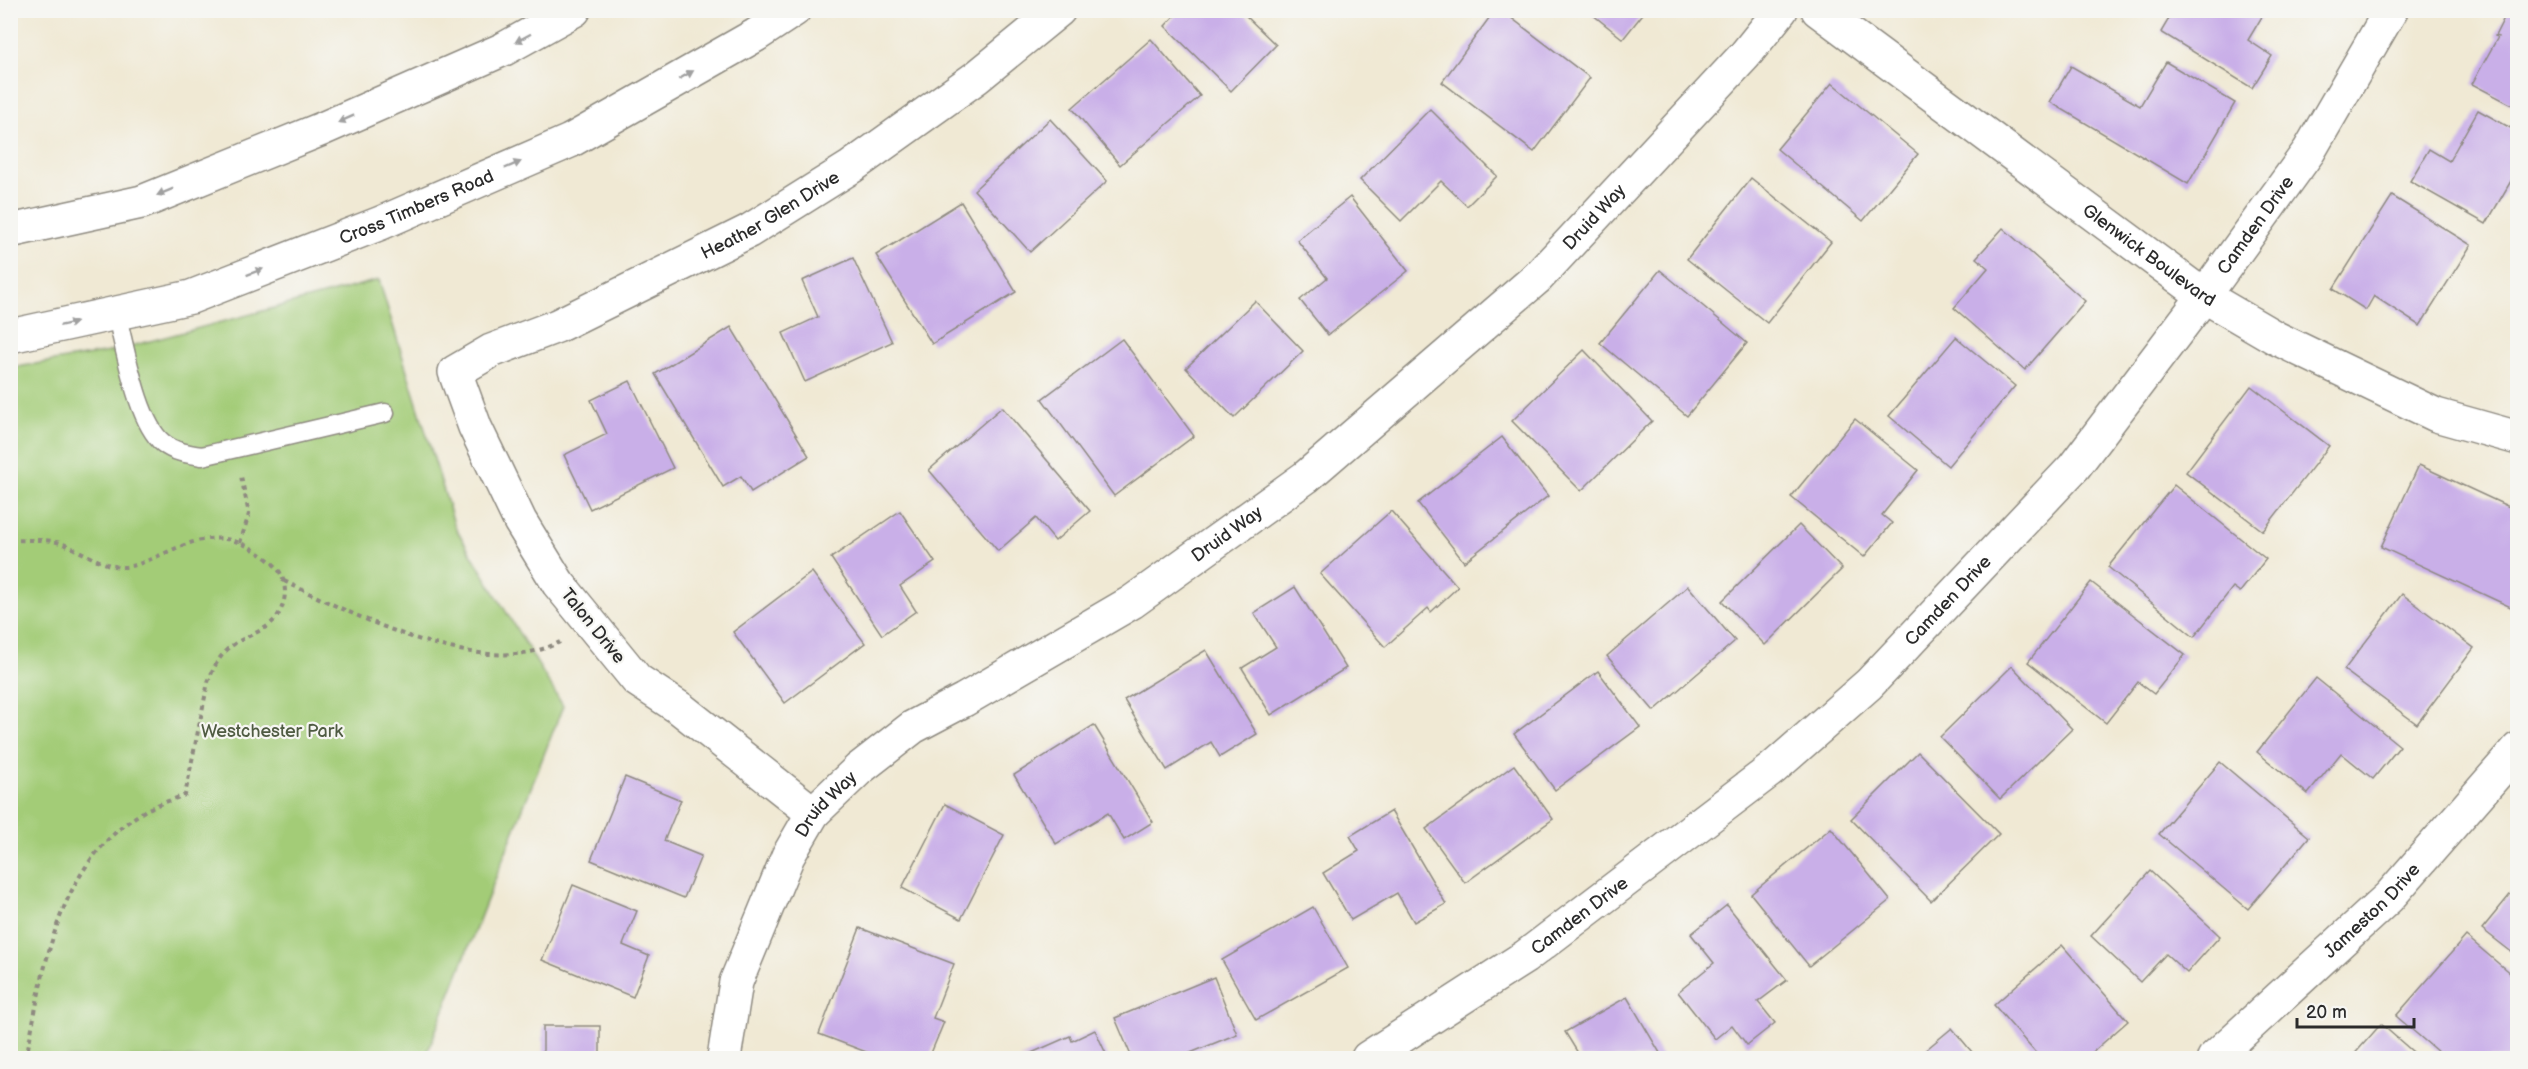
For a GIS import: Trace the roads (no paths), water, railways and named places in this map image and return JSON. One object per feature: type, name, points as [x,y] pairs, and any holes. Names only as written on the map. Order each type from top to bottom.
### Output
[{"type":"street","points":[[10,231],[142,202],[322,129],[504,49],[574,10]]},
{"type":"street","name":"Cross Timbers Road","points":[[10,336],[191,297],[381,223],[570,141],[756,35],[794,10]]},
{"type":"street","name":"Heather Glen Drive","points":[[455,372],[491,351],[557,326],[749,231],[851,167],[977,77],[1059,10]]},
{"type":"street","name":"Druid Way","points":[[724,1059],[736,982],[788,856],[813,813],[859,769],[914,727],[1132,602],[1306,477],[1538,277],[1745,55],[1780,10]]},
{"type":"street","name":"Glenwick Boulevard","points":[[1818,10],[2204,296],[2276,338],[2436,415],[2517,438]]},
{"type":"street","name":"Camden Drive","points":[[1368,1059],[1525,957],[1772,769],[1869,684],[2074,467],[2204,296],[2308,151],[2391,10]]},
{"type":"street","name":"Talon Drive","points":[[455,372],[475,427],[520,521],[558,583],[637,680],[681,709],[813,813]]},
{"type":"street","name":"Jameston Drive","points":[[2214,1059],[2389,897],[2517,749]]},
{"type":"lane","points":[[116,313],[141,408],[149,427],[163,442],[181,453],[202,456],[385,413]]},
{"type":"park label","name":"Westchester Park","points":[[272,731]]}]
